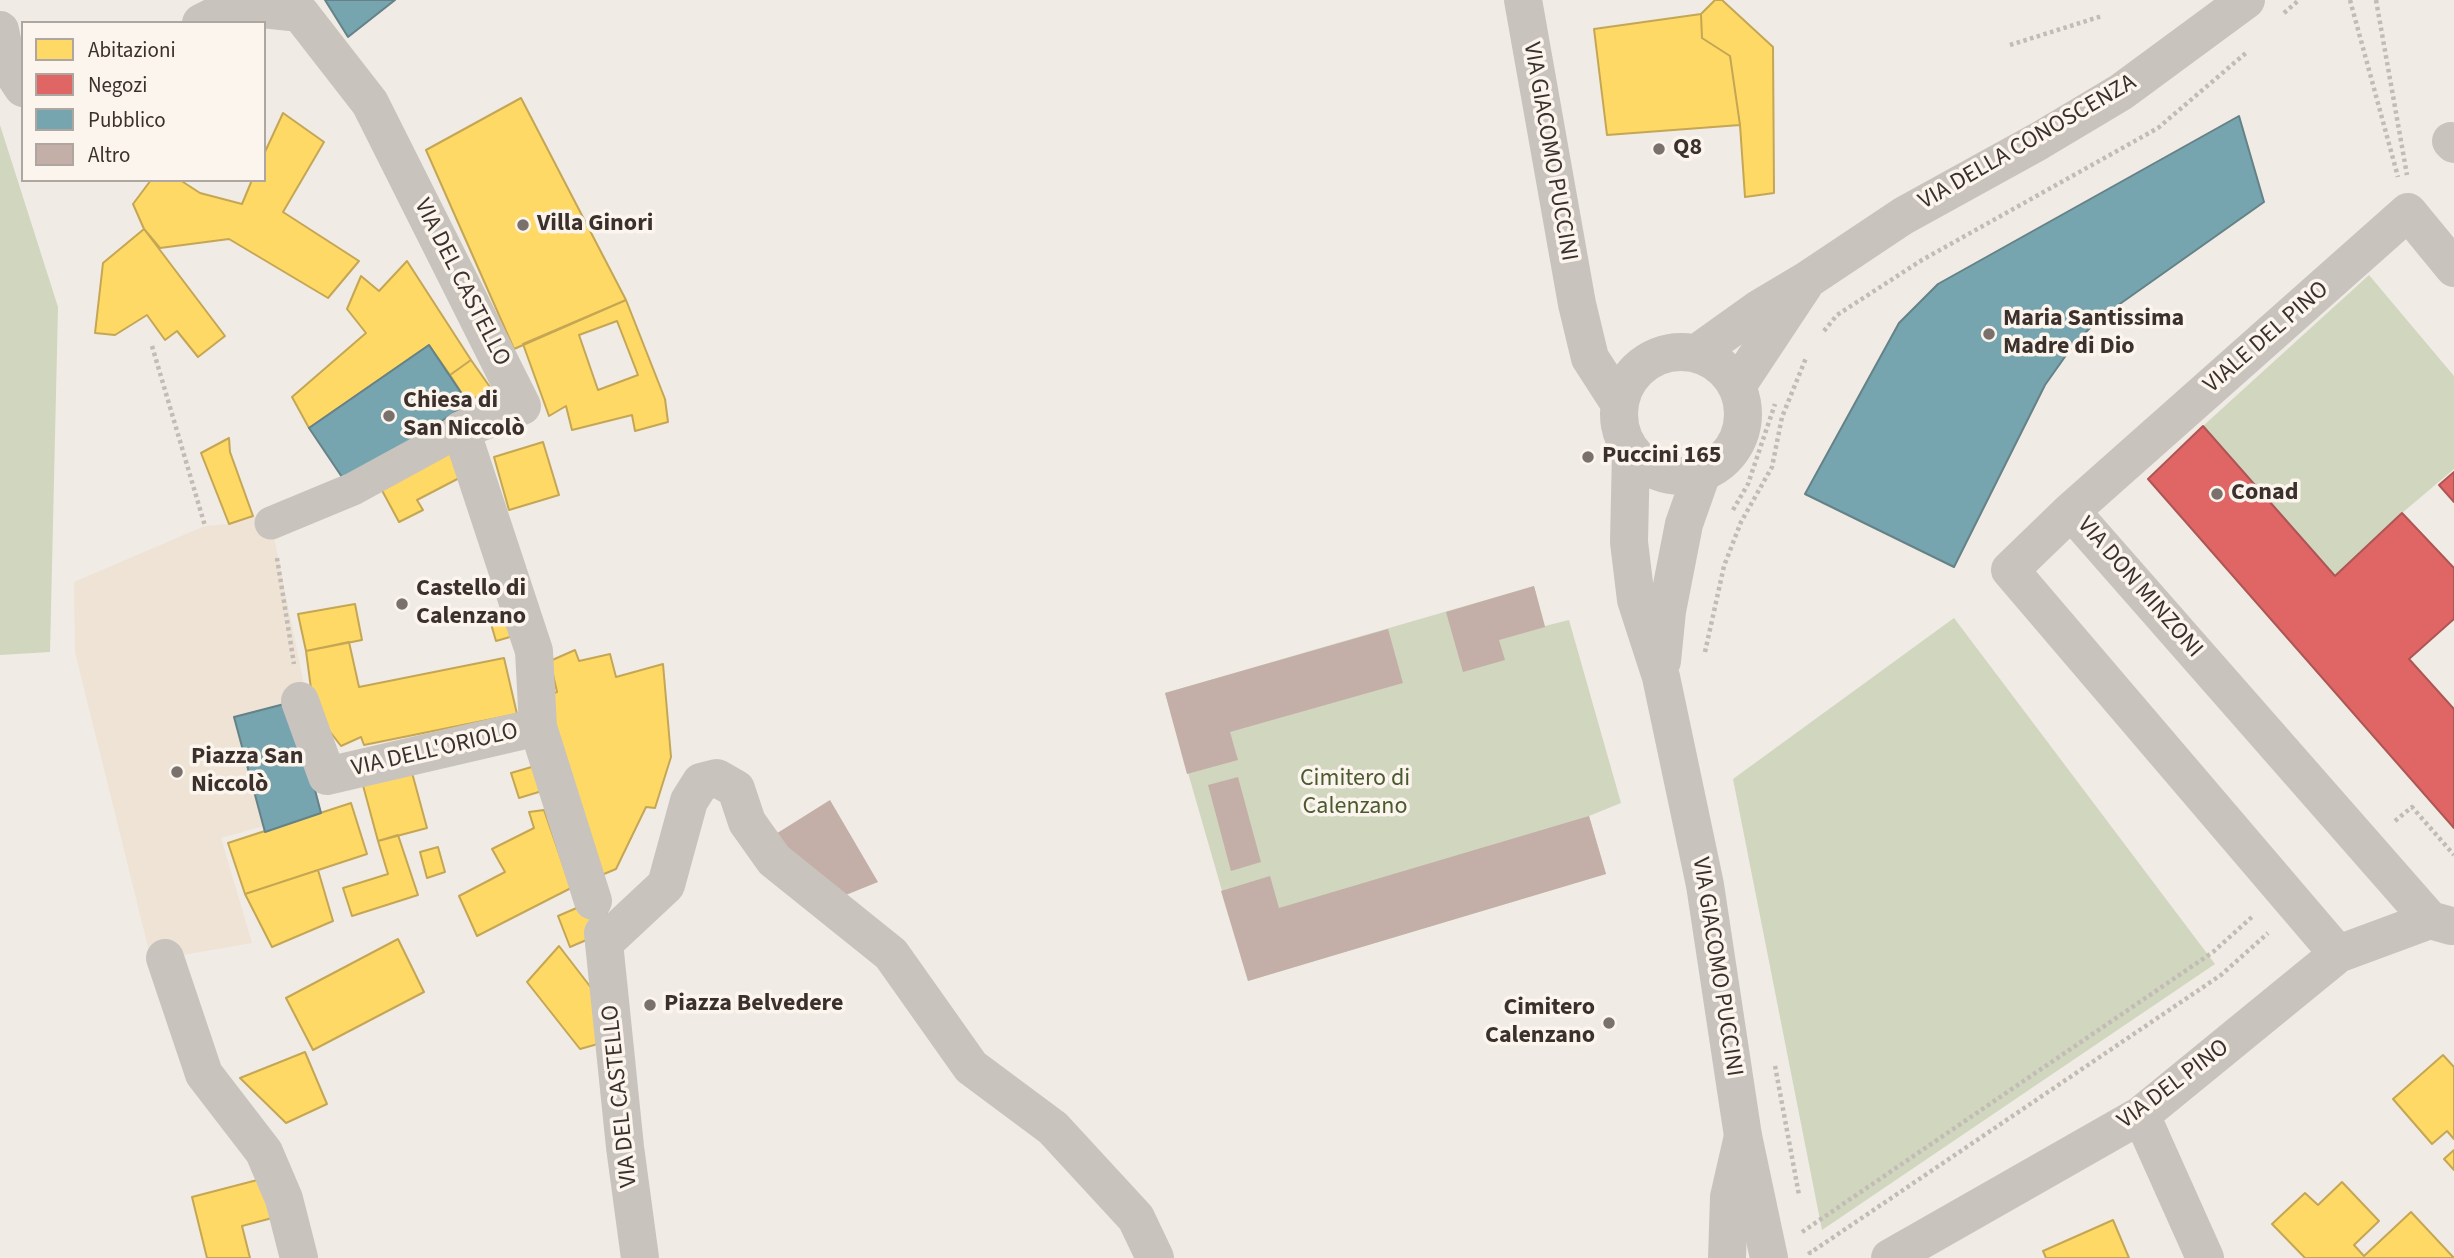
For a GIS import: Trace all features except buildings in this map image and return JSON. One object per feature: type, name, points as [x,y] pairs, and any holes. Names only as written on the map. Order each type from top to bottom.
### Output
[{"type":"street","name":"VIA GIACOMO PUCCINI","points":[[1522,0],[1577,304],[1590,358],[1619,403],[1620,429],[1632,452],[1629,541],[1636,600],[1661,677],[1705,886],[1743,1136],[1782,1248]]},
{"type":"street","name":"VIA DEL CASTELLO","points":[[205,21],[234,6],[297,7],[370,103],[522,406],[461,430],[534,651],[538,727],[600,925],[640,1258]]},
{"type":"street","name":"VIA DELLA CONOSCENZA","points":[[1697,354],[1760,308],[1903,216],[2120,92],[2268,13]]},
{"type":"street","points":[[0,30],[7,64],[21,85]]},
{"type":"street","points":[[2407,212],[2454,268]]},
{"type":"street","name":"VIALE DEL PINO","points":[[2071,511],[2407,212]]},
{"type":"street","name":"VIA DELLA CONOSCENZA","points":[[1737,386],[1807,280]]},
{"type":"street","points":[[1577,304],[1614,346],[1648,360]]},
{"type":"street","points":[[1619,403],[1630,379],[1648,360],[1672,352],[1697,354],[1721,365],[1737,386],[1743,411],[1739,437],[1724,459],[1702,473],[1677,476],[1664,473],[1652,469],[1632,452]]},
{"type":"street","points":[[271,523],[353,489],[461,430]]},
{"type":"street","name":"VIA GIACOMO PUCCINI","points":[[1661,677],[1667,611],[1684,524],[1702,473]]},
{"type":"street","name":"VIA DON MINZONI","points":[[2338,954],[2010,570],[2071,511],[2358,838],[2442,923]]},
{"type":"street","name":"VIA DELL'ORIOLO","points":[[300,701],[327,776],[538,727]]},
{"type":"street","points":[[600,925],[666,885],[690,802],[701,782],[716,778],[736,789],[747,822],[774,860],[891,954],[971,1067],[1053,1128],[1136,1218],[1154,1258]]},
{"type":"street","name":"VIA DEL PINO","points":[[1890,1258],[2141,1115],[2338,954],[2442,923]]},
{"type":"street","points":[[165,958],[204,1074],[264,1152],[284,1199],[299,1258]]},
{"type":"street","points":[[2141,1115],[2205,1258]]},
{"type":"street","points":[[1727,1258],[1729,1197],[1743,1136]]},
{"type":"path","points":[[2350,0],[2407,212]]},
{"type":"path","points":[[2376,0],[2413,204],[2407,212]]},
{"type":"path","points":[[2268,13],[2298,1]]},
{"type":"path","points":[[2010,45],[2102,16]]},
{"type":"path","points":[[1817,339],[1837,315],[1922,260],[2158,128],[2253,47]]},
{"type":"path","points":[[1912,258],[1924,251]]},
{"type":"path","points":[[152,346],[205,526]]},
{"type":"path","points":[[1705,655],[1724,566],[1741,522],[1772,467],[1782,417],[1807,355]]},
{"type":"path","points":[[1731,514],[1748,484],[1778,396]]},
{"type":"path","points":[[271,523],[300,701]]},
{"type":"path","points":[[2358,838],[2379,801],[2404,829]]},
{"type":"path","points":[[2358,838],[2396,820],[2412,807],[2454,855]]},
{"type":"path","points":[[1782,1248],[2290,897]]},
{"type":"path","points":[[1803,1218],[1810,1254],[2221,975],[2290,897]]},
{"type":"path","points":[[1774,1061],[1801,1205]]},
{"type":"green space","points":[[0,125],[58,307],[50,652],[0,655]]},
{"type":"green space","points":[[2369,275],[2454,376],[2454,469],[2335,576],[2203,426]]},
{"type":"green space","name":"Cimitero di Calenzano","points":[[1534,586],[1545,626],[1569,620],[1621,803],[1589,816],[1606,874],[1248,981],[1165,693]]},
{"type":"green space","points":[[1954,618],[2215,964],[1822,1230],[1733,779]]},
{"type":"shaded area","name":"Piazza San Niccolò","points":[[253,516],[271,523],[307,699],[264,826],[221,838],[252,943],[165,958],[152,963],[75,652],[74,582],[205,526],[229,524]]},
{"type":"place","name":"Q8","points":[[1659,149]]},
{"type":"place","name":"Villa Ginori","points":[[523,225]]},
{"type":"place","name":"Maria Santissima Madre di Dio","points":[[1989,334]]},
{"type":"place","name":"Chiesa di San Niccolò","points":[[389,416]]},
{"type":"place","name":"Puccini 165","points":[[1588,457]]},
{"type":"place","name":"Conad","points":[[2217,494]]},
{"type":"place","name":"Castello di Calenzano","points":[[402,604]]},
{"type":"place","name":"Piazza San Niccolò","points":[[177,772]]},
{"type":"place","name":"Piazza Belvedere","points":[[650,1005]]},
{"type":"place","name":"Cimitero Calenzano","points":[[1609,1023]]}]
